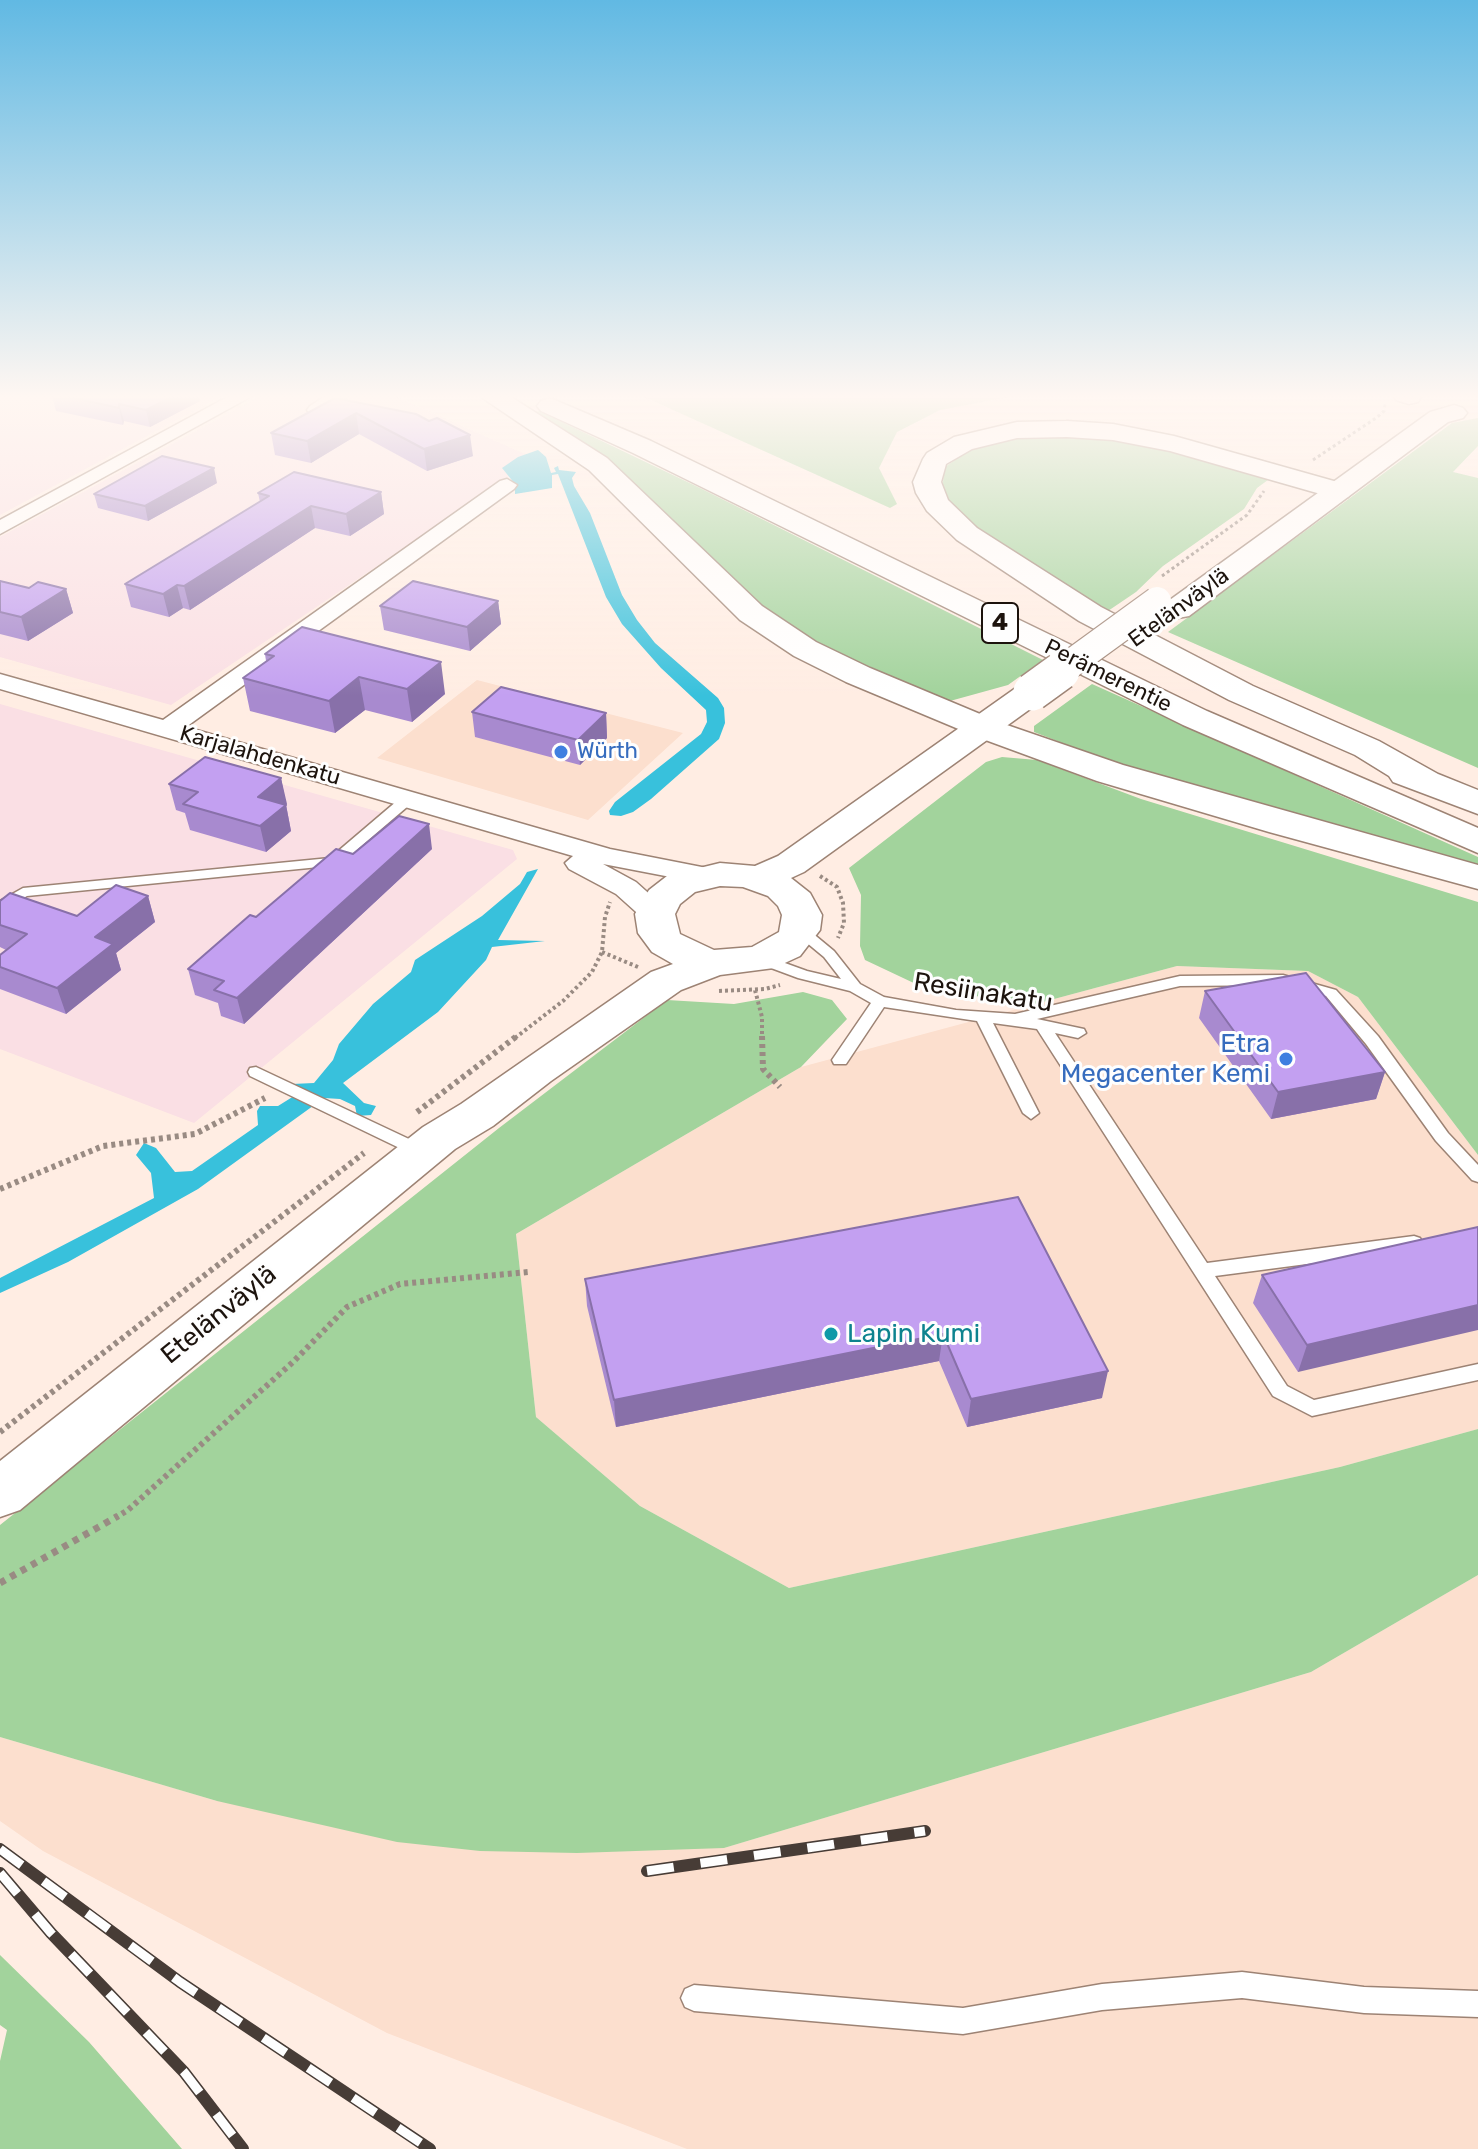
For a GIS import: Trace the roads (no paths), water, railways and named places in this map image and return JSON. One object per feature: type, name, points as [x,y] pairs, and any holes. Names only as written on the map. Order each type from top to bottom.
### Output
[{"type":"main road","points":[[629,495],[730,596],[774,630],[858,675],[993,731],[1110,773],[1239,812],[1478,877]]},
{"type":"main road","name":"Perämerentie","points":[[741,495],[1195,718],[1478,842]]},
{"type":"main road","points":[[799,495],[949,565]]},
{"type":"main road","points":[[933,495],[937,505],[967,534],[1090,614],[1241,693],[1367,748],[1431,785]]},
{"type":"main road","name":"Etelänväylä","points":[[761,878],[791,864],[1044,696],[1315,495]]},
{"type":"main road","name":"Perämerentie","points":[[991,585],[1231,699],[1478,803]]},
{"type":"main road","name":"Etelänväylä","points":[[798,915],[820,876],[993,731]]},
{"type":"main road","points":[[734,874],[761,878],[782,888],[798,915],[786,947],[757,975],[679,952],[656,924],[663,898],[681,884],[707,876],[734,874]]},
{"type":"main road","name":"Etelänväylä","points":[[0,1493],[416,1142],[469,1105],[637,966],[656,924]]},
{"type":"main road","name":"Etelänväylä","points":[[416,1142],[477,1115],[666,981],[714,963]]},
{"type":"street","points":[[0,528],[60,495]]},
{"type":"street","points":[[167,729],[493,495]]},
{"type":"street","name":"Karjalahdenkatu","points":[[0,681],[606,857],[707,876]]},
{"type":"street","name":"Karjalahdenkatu","points":[[519,832],[626,888],[656,924]]},
{"type":"lane","points":[[0,907],[23,892],[334,862],[409,798]]},
{"type":"lane","name":"Resiinakatu","points":[[798,915],[855,987]]},
{"type":"lane","name":"Resiinakatu","points":[[757,975],[803,975],[855,987],[880,1001],[1015,1019],[1078,1033]]},
{"type":"lane","points":[[1015,1019],[1180,981],[1283,980],[1331,993],[1372,1040],[1442,1137],[1478,1176]]},
{"type":"lane","name":"Resiinakatu","points":[[840,1060],[880,1001]]},
{"type":"lane","points":[[983,1017],[1031,1113]]},
{"type":"lane","points":[[1042,1025],[1280,1391],[1312,1408],[1478,1372]]},
{"type":"lane","points":[[256,1072],[416,1142]]},
{"type":"lane","points":[[1201,1271],[1432,1241]]},
{"type":"lane","points":[[694,1998],[963,2021],[1102,1997],[1242,1985],[1364,2000],[1478,2004]]},
{"type":"water","points":[[566,495],[580,495],[590,513],[622,595],[637,620],[655,643],[718,698],[724,708],[725,723],[719,739],[651,799],[633,812],[621,816],[610,815],[615,802],[701,734],[707,722],[706,710],[661,668],[622,624],[606,597]]},
{"type":"water","points":[[538,869],[498,940],[545,941],[492,947],[486,960],[438,1012],[343,1083],[364,1103],[376,1106],[371,1115],[357,1116],[355,1106],[340,1099],[324,1098],[198,1189],[68,1262],[0,1293],[0,1278],[154,1198],[151,1173],[136,1155],[144,1143],[156,1148],[175,1172],[192,1171],[258,1125],[257,1111],[260,1106],[278,1106],[294,1096],[292,1084],[314,1083],[333,1060],[339,1044],[373,1004],[411,972],[415,960],[482,916],[520,884],[527,872]]},
{"type":"railway","points":[[647,1871],[925,1831]]},
{"type":"railway","points":[[0,1849],[180,1982],[430,2149]]},
{"type":"railway","points":[[0,1873],[51,1933],[184,2072],[243,2149]]},
{"type":"place","name":"Würth","points":[[561,752]]},
{"type":"place","name":"Etra Megacenter Kemi","points":[[1286,1059]]},
{"type":"place","name":"Lapin Kumi","points":[[831,1334]]}]
